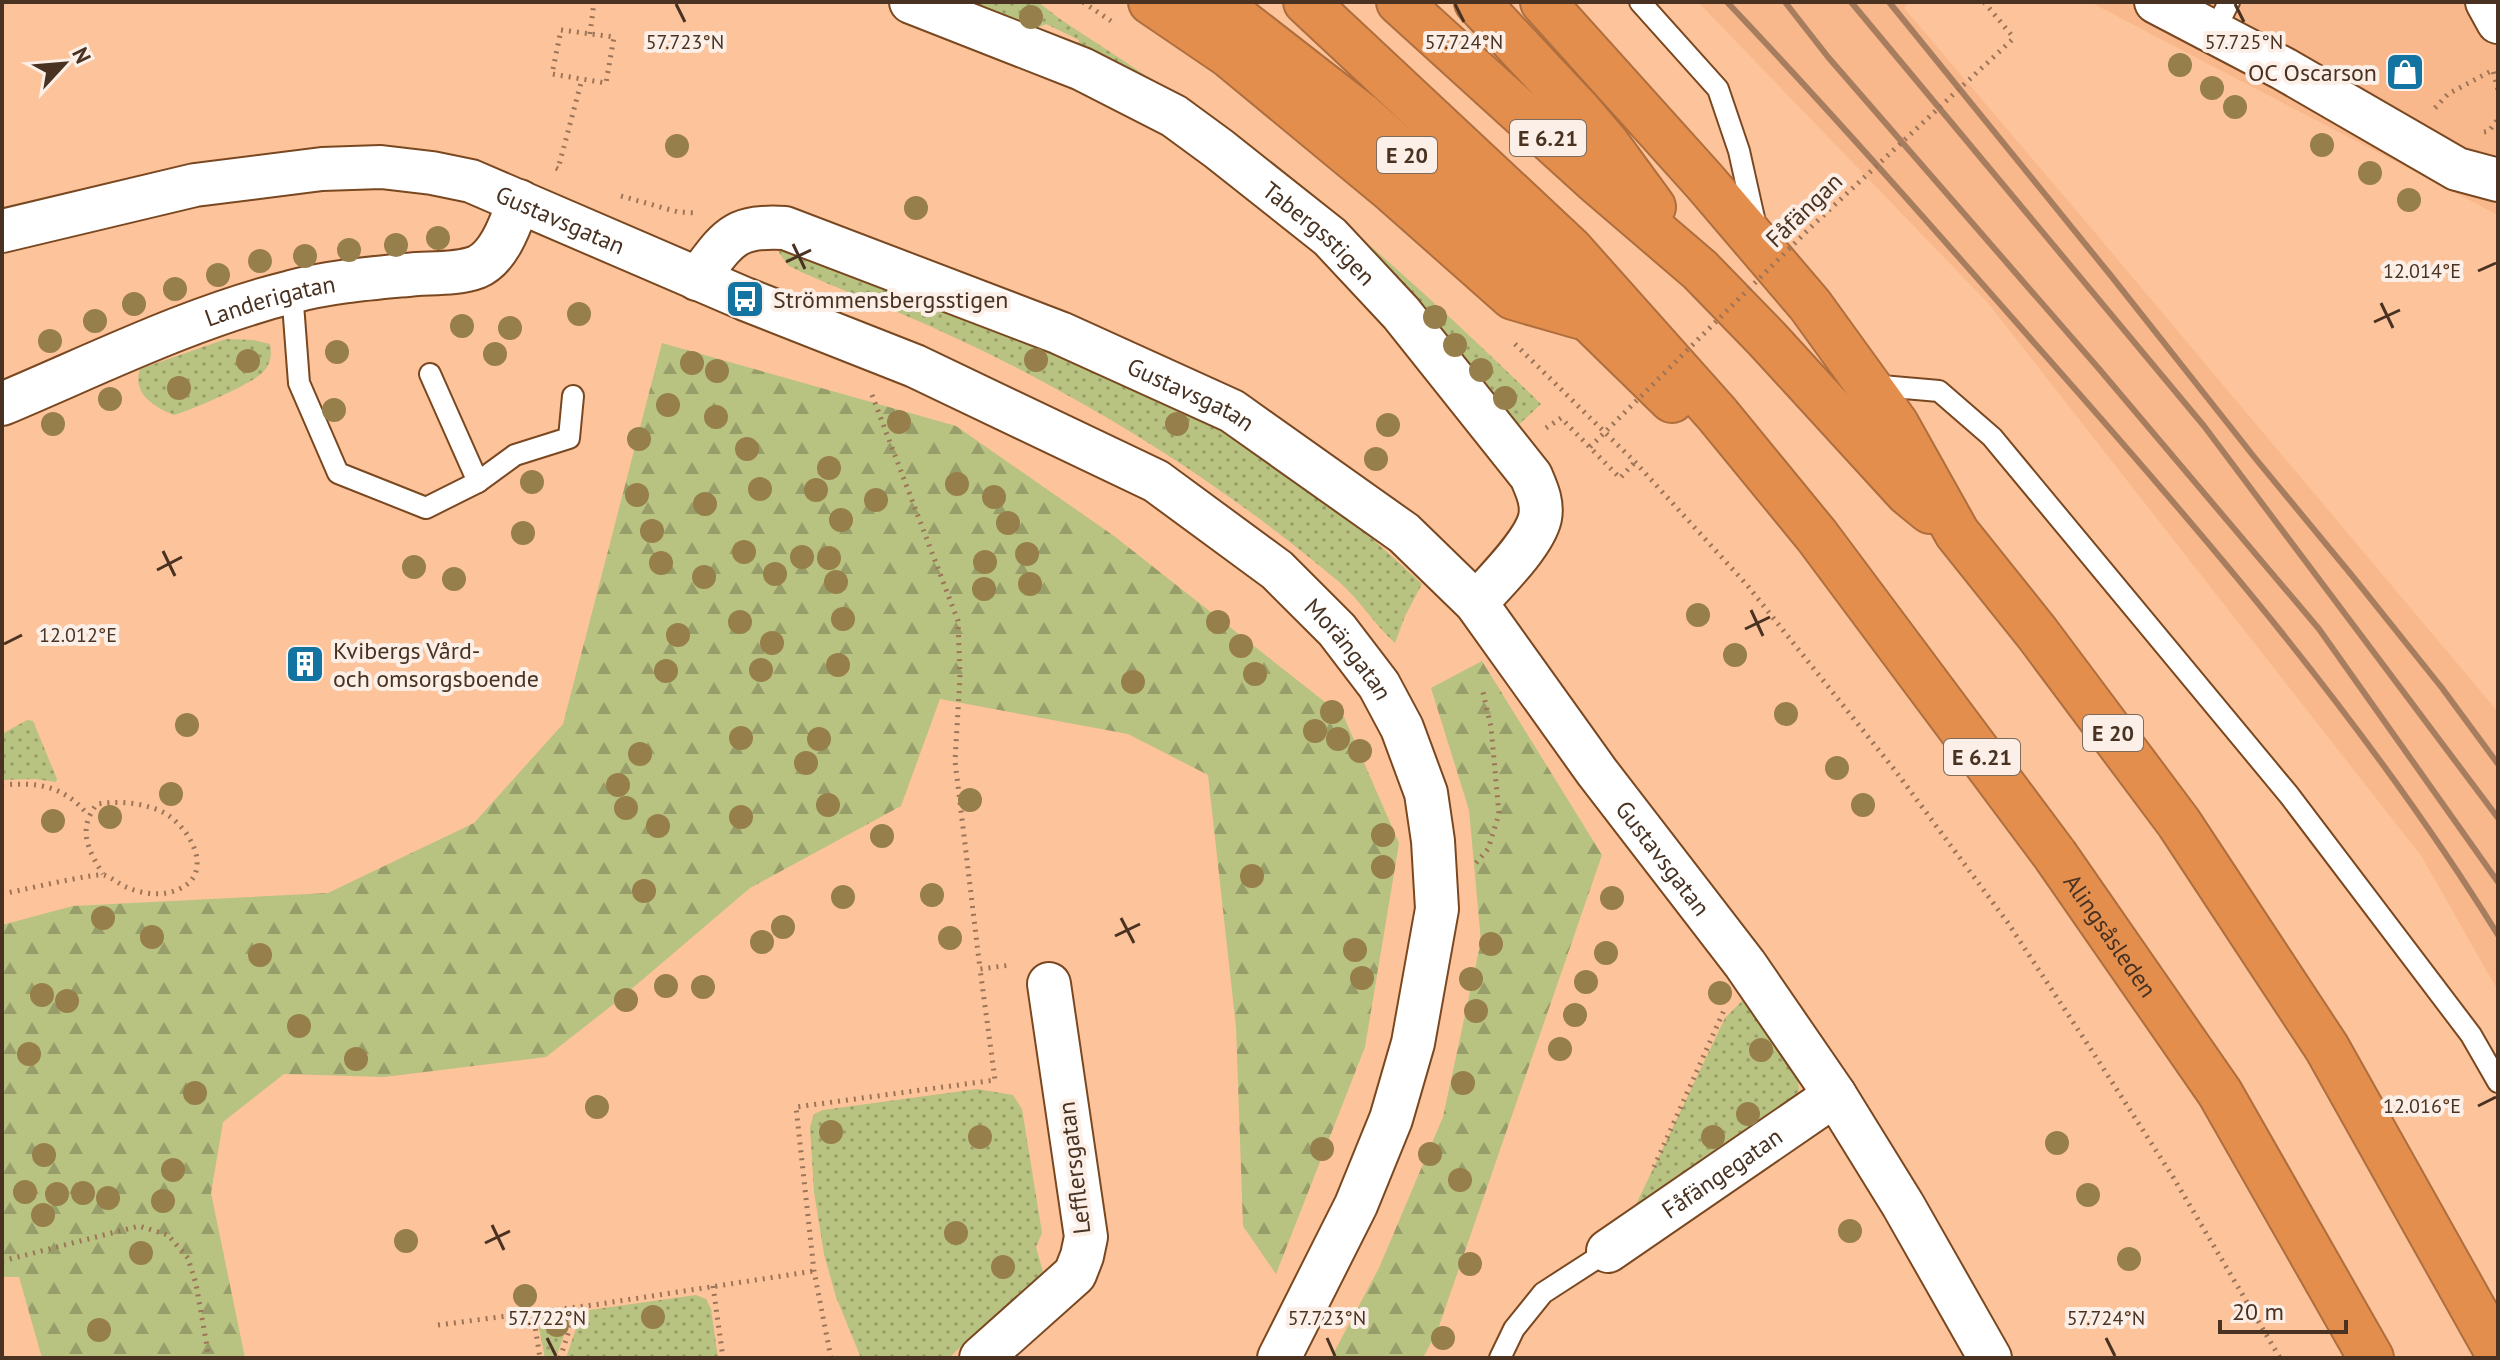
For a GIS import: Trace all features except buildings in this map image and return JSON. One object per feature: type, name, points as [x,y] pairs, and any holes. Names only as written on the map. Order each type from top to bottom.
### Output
[{"type":"highway","name":"E 20","points":[[1216,2],[1360,114],[1589,319],[1817,536]]},
{"type":"highway","name":"E 6.21","points":[[1306,2],[1570,249],[1717,414],[1817,536]]},
{"type":"highway","name":"E 6.21","points":[[1399,2],[1595,180],[1700,270],[1908,493],[1957,533]]},
{"type":"highway","points":[[1477,2],[1553,81],[1607,144],[1700,270]]},
{"type":"highway","name":"E 20","points":[[1543,2],[1810,305],[1896,424],[1957,533],[2037,633],[2179,823],[2327,1048],[2498,1353]]},
{"type":"highway","points":[[1136,15],[1229,55],[1391,189],[1513,297],[1589,319]]},
{"type":"highway","name":"Alingsåsleden","points":[[1817,536],[2055,855],[2220,1093],[2371,1358]]},
{"type":"street","name":"Tabergsstigen","points":[[911,2],[1082,69],[1174,116],[1330,237],[1401,313],[1531,476],[1540,498],[1540,517],[1535,529],[1514,560],[1476,603]]},
{"type":"street","points":[[2156,2],[2222,17],[2284,69],[2457,169],[2498,180]]},
{"type":"street","points":[[2487,2],[2498,22]]},
{"type":"street","name":"Gustavsgatan","points":[[2,231],[195,185],[322,169],[381,167],[432,173],[471,181],[697,279],[719,250],[739,232],[757,227],[785,228],[1060,333],[1232,411],[1404,533],[1476,603],[1597,772],[1745,964],[1835,1095],[1903,1205],[1990,1358]]},
{"type":"street","name":"Landerigatan","points":[[2,404],[196,322],[292,291],[480,266],[502,239],[519,201]]},
{"type":"street","name":"Morängatan","points":[[697,279],[915,366],[1156,481],[1277,570],[1337,630],[1379,685],[1402,728],[1426,793],[1433,841],[1437,909],[1413,1043],[1391,1119],[1356,1205],[1279,1358]]},
{"type":"street","name":"Lefflersgatan","points":[[981,1358],[1075,1274],[1086,1237],[1037,974]]},
{"type":"street","name":"Fåfängegatan","points":[[1608,1251],[1835,1095]]},
{"type":"lane","points":[[1640,2],[1718,89],[1739,151],[1761,246]]},
{"type":"lane","points":[[292,291],[299,383],[338,473],[426,508],[478,482],[515,455],[569,438],[573,396]]},
{"type":"lane","points":[[430,374],[478,482]]},
{"type":"lane","points":[[1867,384],[1939,391],[1992,437],[2289,795],[2471,1035],[2498,1082]]},
{"type":"lane","points":[[1500,1358],[1514,1329],[1543,1293],[1608,1251]]},
{"type":"path","points":[[590,34],[594,2]]},
{"type":"path","points":[[1083,2],[1136,15]]},
{"type":"path","name":"Fåfängan","points":[[1590,447],[1813,225],[2014,38],[1984,2]]},
{"type":"path","points":[[561,30],[614,37],[606,83],[582,79],[552,74],[561,30]]},
{"type":"path","points":[[2429,117],[2448,94],[2493,70],[2498,90]]},
{"type":"path","points":[[545,163],[558,169],[582,79]]},
{"type":"path","points":[[1512,342],[1635,462],[1747,585],[1897,773],[2008,923],[2173,1177],[2280,1358]]},
{"type":"path","points":[[831,1358],[814,1271],[796,1107],[995,1080],[955,761],[960,677],[958,621],[871,394]]},
{"type":"path","points":[[1512,451],[1561,418],[1620,478],[1635,462]]},
{"type":"path","points":[[1437,909],[1488,849],[1499,814],[1491,727],[1482,685]]},
{"type":"path","points":[[2,785],[29,784],[58,790],[75,800],[88,815]]},
{"type":"path","points":[[97,804],[135,804],[158,810],[184,829],[196,859],[197,871],[187,885],[163,894],[128,888],[103,874],[89,848],[85,831],[88,815],[97,804]]},
{"type":"path","points":[[2,894],[103,874]]},
{"type":"path","points":[[1652,1173],[1745,964]]},
{"type":"path","points":[[980,969],[1037,974]]},
{"type":"path","points":[[2,1261],[139,1226],[168,1235],[188,1258],[196,1284],[209,1358]]},
{"type":"path","points":[[438,1325],[814,1271]]},
{"type":"path","points":[[713,1286],[723,1358]]},
{"type":"path","points":[[560,1358],[577,1307]]},
{"type":"path","points":[[533,1313],[540,1358]]},
{"type":"shaded area","points":[[1698,2],[1910,2],[1904,8],[2498,712],[2498,991],[2422,857],[1988,303]]},
{"type":"shaded area","points":[[2090,2],[2498,2],[2498,215],[2193,56]]},
{"type":"green space","points":[[946,2],[1038,2],[1277,169],[1431,300],[1541,404],[1510,433],[1449,361],[1075,56],[1079,40],[1046,24],[1031,31]]},
{"type":"green space","points":[[780,245],[975,315],[1187,410],[1243,440],[1341,510],[1422,584],[1395,643],[1338,581],[1186,467],[1105,416],[1006,362],[789,266],[779,253]]},
{"type":"green space","points":[[226,339],[270,344],[270,359],[265,370],[233,390],[174,415],[146,398],[139,386],[140,369]]},
{"type":"green space","points":[[662,343],[956,426],[1114,536],[1344,717],[1399,843],[1365,1047],[1276,1274],[1243,1226],[1236,1027],[1208,775],[1128,734],[940,699],[901,806],[750,888],[615,1003],[546,1057],[384,1077],[284,1074],[223,1122],[211,1193],[245,1358],[42,1358],[19,1277],[2,1277],[2,925],[73,906],[328,893],[474,823],[563,724]]},
{"type":"green space","points":[[1482,661],[1602,855],[1438,1329],[1423,1358],[1331,1358],[1379,1268],[1443,1117],[1481,941],[1469,810],[1431,688]]},
{"type":"green space","points":[[27,720],[33,721],[56,782],[2,780],[2,734]]},
{"type":"green space","points":[[1748,995],[1797,1070],[1799,1090],[1786,1109],[1631,1215],[1725,1018]]},
{"type":"green space","points":[[977,1089],[1013,1095],[1022,1109],[1042,1233],[1036,1247],[1043,1272],[1040,1279],[949,1358],[861,1358],[836,1297],[824,1254],[814,1192],[810,1127],[814,1114],[823,1110]]},
{"type":"green space","points":[[696,1295],[706,1299],[711,1309],[718,1358],[566,1358],[582,1311]]},
{"type":"green space","points":[[572,1312],[556,1358],[545,1358],[537,1318]]},
{"type":"railway","points":[[1727,2],[1922,216],[2221,558],[2394,780],[2498,935]]},
{"type":"railway","points":[[1785,2],[1828,57],[2100,370],[2319,629],[2498,882]]},
{"type":"railway","points":[[1851,2],[2204,426],[2498,818]]},
{"type":"railway","points":[[1889,2],[2442,688],[2498,764]]},
{"type":"place","name":"OC Oscarson","points":[[2405,72]]},
{"type":"place","name":"Strömmensbergsstigen","points":[[745,299]]},
{"type":"place","name":"Kvibergs Vård- och omsorgsboende","points":[[305,664]]}]
